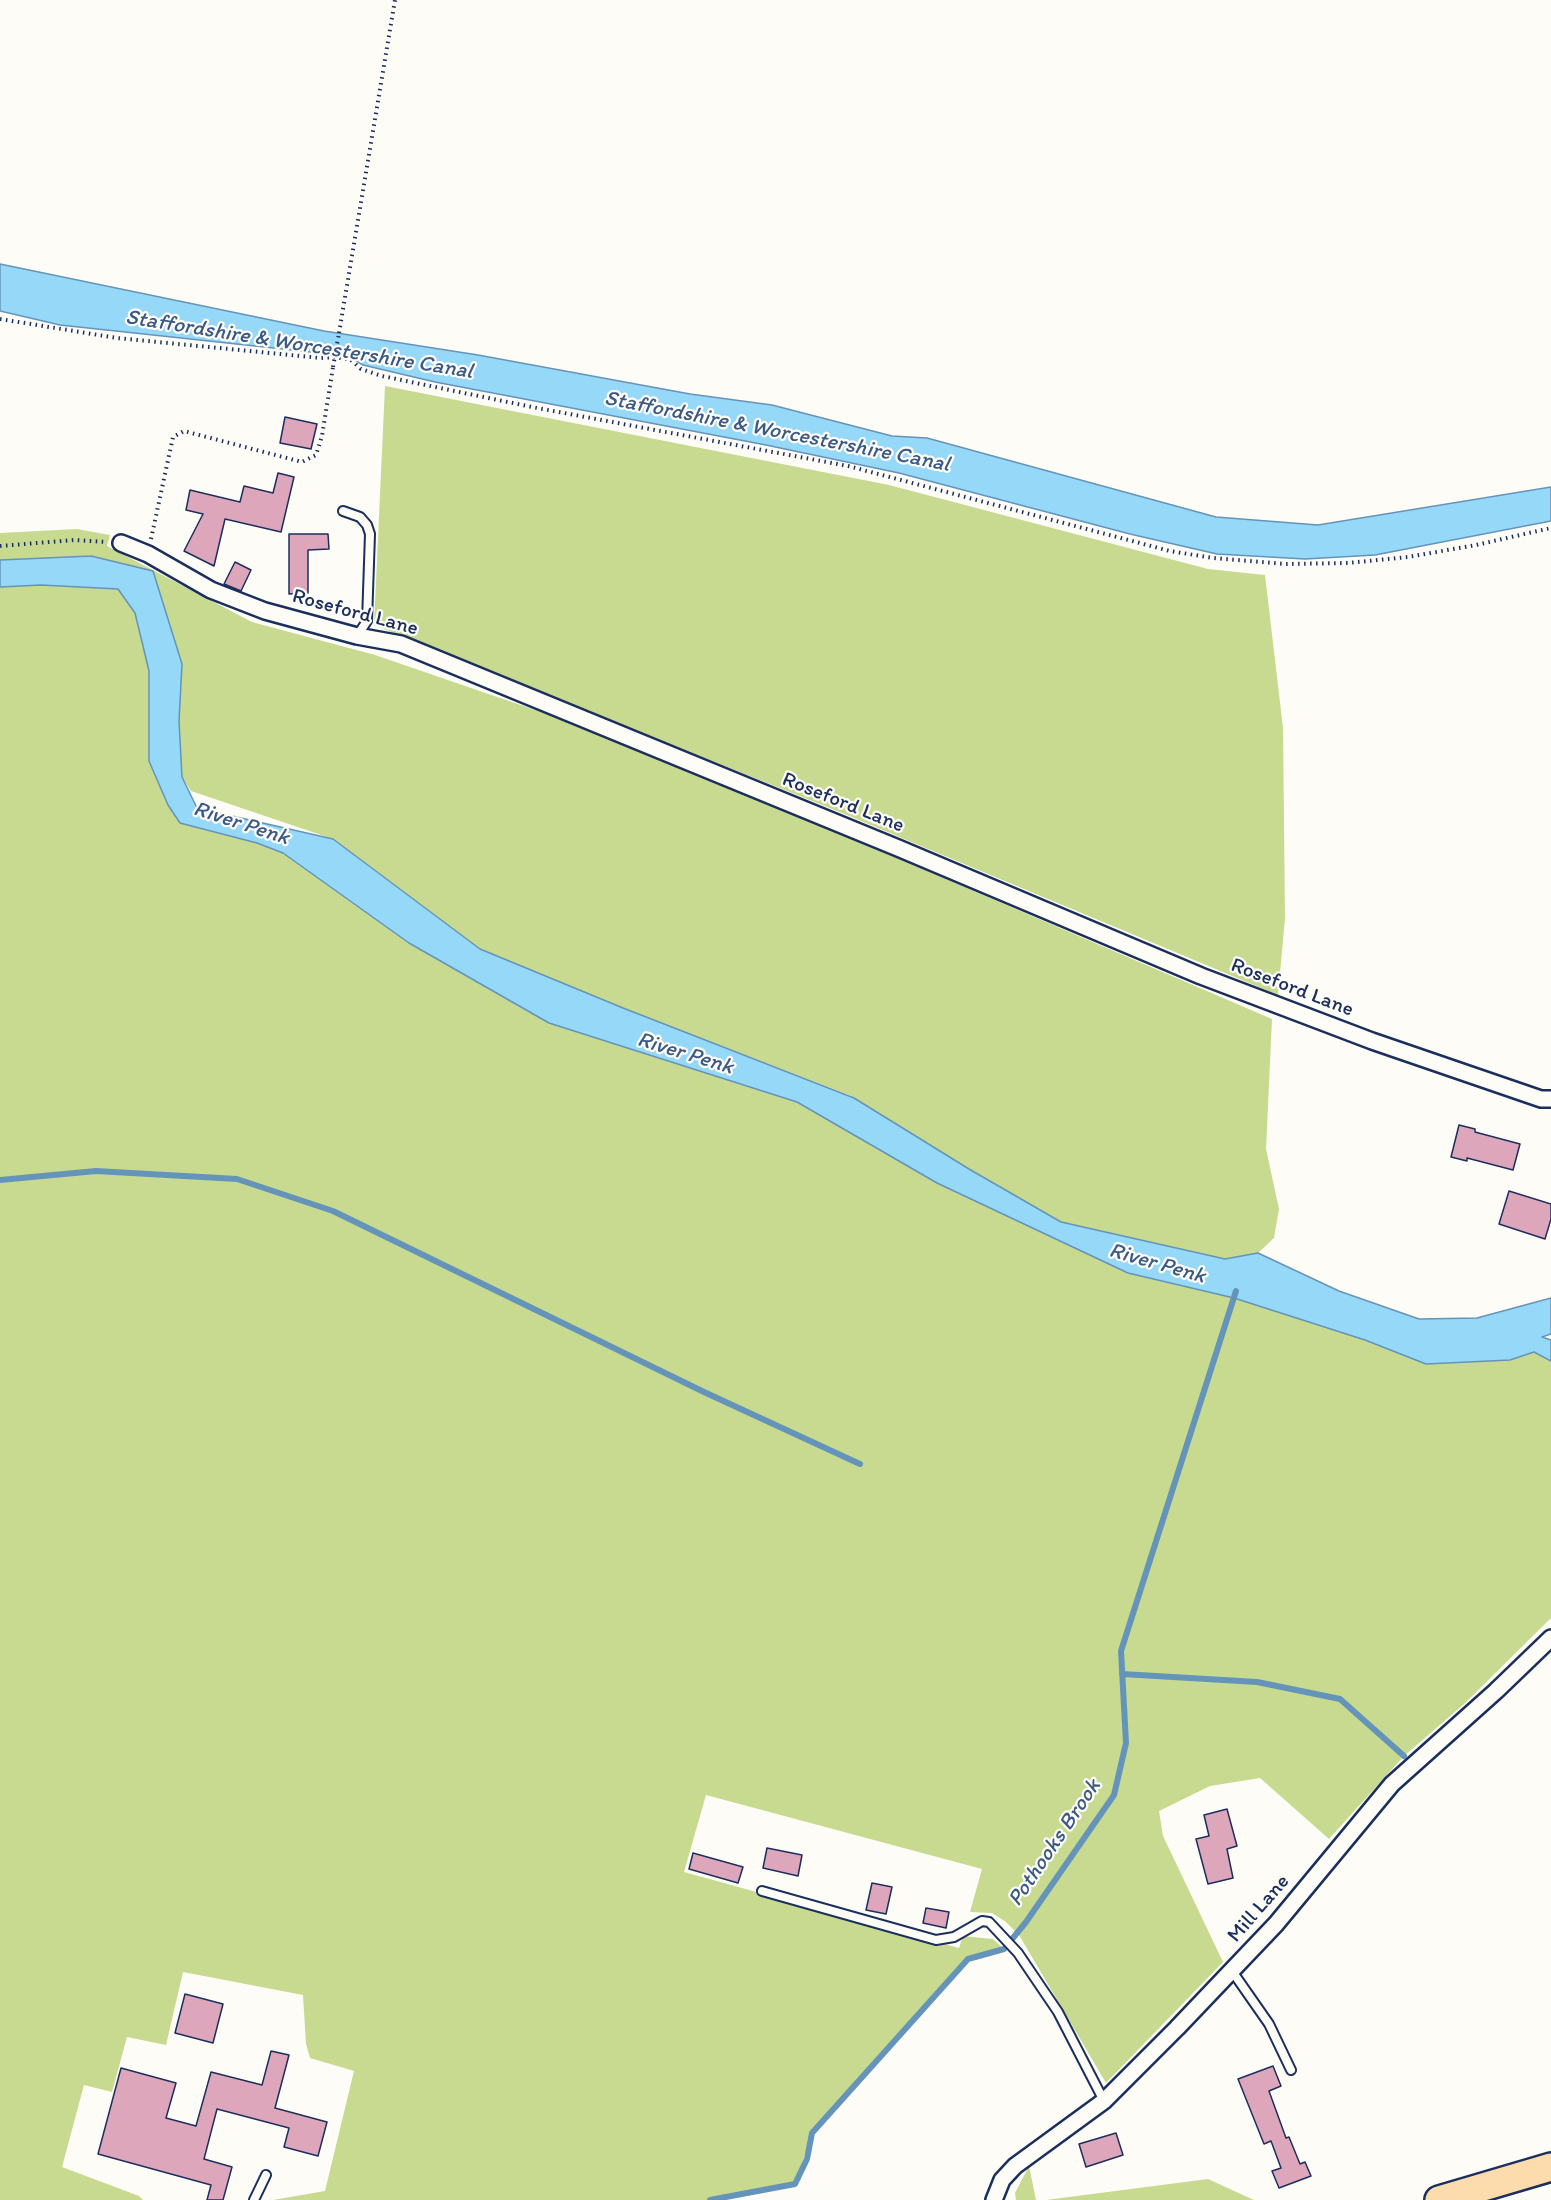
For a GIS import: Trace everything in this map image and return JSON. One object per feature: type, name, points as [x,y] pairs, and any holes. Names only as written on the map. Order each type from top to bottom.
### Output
[{"type":"highway","points":[[1439,2200],[1551,2167]]},
{"type":"street","name":"Roseford Lane","points":[[121,543],[148,554],[211,590],[265,611],[357,636],[400,644],[898,848],[1201,976],[1372,1041],[1541,1099],[1551,1099]]},
{"type":"street","name":"Mill Lane","points":[[994,2200],[1002,2180],[1015,2166],[1104,2101],[1232,1971],[1275,1924],[1392,1784],[1496,1691],[1551,1638]]},
{"type":"lane","points":[[343,511],[360,517],[367,525],[370,534],[367,621],[357,636]]},
{"type":"lane","points":[[762,1891],[936,1940],[954,1937],[982,1921],[989,1922],[1018,1953],[1058,2012],[1104,2101]]},
{"type":"lane","points":[[1232,1971],[1269,2024],[1291,2070]]},
{"type":"lane","points":[[254,2200],[266,2175]]},
{"type":"path","points":[[148,554],[173,437],[184,431],[302,462],[316,455],[322,436],[395,0]]},
{"type":"path","points":[[0,319],[117,338],[321,358],[336,357],[351,360],[362,369],[382,376],[848,466],[1170,551],[1213,558],[1285,564],[1348,563],[1408,557],[1551,528]]},
{"type":"path","points":[[0,546],[74,540],[121,543]]},
{"type":"green space","points":[[385,386],[889,485],[1208,569],[1265,575],[1283,728],[1285,918],[1278,995],[842,813],[374,625]]},
{"type":"green space","points":[[77,529],[110,535],[107,546],[252,622],[375,655],[541,712],[792,813],[1272,1019],[1266,1149],[1279,1209],[1274,1238],[1258,1253],[1225,1259],[1061,1222],[969,1169],[849,1095],[623,1008],[480,949],[333,839],[191,791],[182,777],[179,721],[153,571],[0,564],[0,533]]},
{"type":"green space","points":[[47,585],[118,589],[135,613],[149,671],[149,761],[168,805],[283,853],[549,1023],[797,1102],[937,1183],[1128,1273],[1234,1298],[1365,1340],[1426,1364],[1510,1360],[1534,1352],[1551,1361],[1551,1618],[1464,1704],[1404,1756],[1329,1839],[1260,1778],[1210,1786],[1159,1811],[1163,1836],[1223,1962],[1106,2083],[1019,1935],[1006,1922],[992,1913],[970,1912],[982,1869],[706,1795],[684,1872],[959,1948],[963,1936],[993,1939],[1004,1949],[968,1959],[812,2133],[795,2184],[710,2200],[273,2200],[325,2191],[354,2071],[310,2058],[306,2044],[303,1995],[183,1972],[166,2045],[127,2037],[112,2092],[84,2085],[62,2167],[139,2196],[143,2200],[0,2200],[0,587]]},
{"type":"green space","points":[[1029,2166],[1036,2200],[1016,2200],[1015,2193]]},
{"type":"green space","points":[[1208,2179],[1254,2200],[1046,2200]]},
{"type":"water","name":"Staffordshire & Worcestershire Canal","points":[[0,264],[324,331],[478,355],[690,394],[772,405],[892,436],[927,438],[1216,517],[1318,525],[1551,487],[1551,521],[1375,555],[1305,559],[1217,554],[1130,534],[899,473],[766,445],[435,382],[363,365],[348,356],[60,325],[0,311]]},
{"type":"water","name":"River Penk","points":[[91,556],[153,571],[182,664],[179,721],[182,777],[197,808],[333,839],[480,949],[623,1008],[854,1098],[969,1169],[1061,1222],[1225,1259],[1258,1253],[1339,1291],[1419,1319],[1477,1318],[1551,1298],[1551,1334],[1542,1337],[1551,1340],[1551,1361],[1534,1352],[1510,1360],[1426,1364],[1365,1340],[1234,1298],[1128,1273],[937,1183],[797,1102],[549,1023],[409,943],[283,853],[257,843],[180,823],[168,805],[149,761],[149,671],[135,613],[118,589],[41,585],[0,587],[0,560]]},
{"type":"building","points":[[285,417],[317,424],[311,449],[280,443]]},
{"type":"building","points":[[278,473],[294,477],[281,532],[225,519],[214,566],[184,551],[203,514],[186,510],[190,490],[240,502],[244,486],[273,493]]},
{"type":"building","points":[[289,534],[328,534],[329,549],[308,550],[308,593],[289,594]]},
{"type":"building","points":[[235,562],[251,570],[241,591],[224,584]]},
{"type":"building","points":[[1459,1125],[1475,1129],[1475,1132],[1520,1144],[1513,1170],[1467,1158],[1467,1161],[1451,1157]]},
{"type":"building","points":[[1509,1191],[1551,1204],[1551,1219],[1545,1239],[1499,1224]]},
{"type":"building","points":[[1227,1809],[1237,1846],[1227,1849],[1233,1878],[1208,1884],[1196,1839],[1209,1836],[1204,1815]]},
{"type":"building","points":[[767,1848],[802,1855],[798,1876],[763,1868]]},
{"type":"building","points":[[693,1853],[743,1867],[738,1883],[689,1869]]},
{"type":"building","points":[[872,1883],[892,1887],[886,1914],[866,1910]]},
{"type":"building","points":[[926,1908],[949,1912],[946,1928],[923,1923]]},
{"type":"building","points":[[185,1994],[223,2004],[213,2043],[175,2033]]},
{"type":"building","points":[[271,2051],[289,2055],[275,2108],[327,2122],[318,2156],[284,2147],[289,2128],[217,2109],[204,2159],[232,2167],[223,2200],[207,2200],[211,2185],[98,2154],[121,2068],[176,2083],[166,2118],[196,2126],[211,2072],[262,2085]]},
{"type":"building","points":[[1273,2066],[1281,2086],[1269,2091],[1286,2138],[1289,2137],[1300,2164],[1305,2162],[1311,2176],[1279,2188],[1272,2171],[1281,2168],[1271,2141],[1264,2144],[1238,2079]]},
{"type":"building","points":[[1116,2133],[1123,2155],[1086,2167],[1079,2144]]},
{"type":"waterway","points":[[0,1180],[96,1171],[237,1179],[333,1211],[704,1392],[860,1464]]},
{"type":"waterway","name":"Pothooks Brook","points":[[710,2200],[795,2184],[807,2159],[812,2133],[968,1959],[1004,1949],[1026,1922],[1114,1795],[1126,1743],[1121,1651],[1236,1291]]},
{"type":"waterway","points":[[1122,1674],[1257,1682],[1340,1699],[1404,1756]]}]
